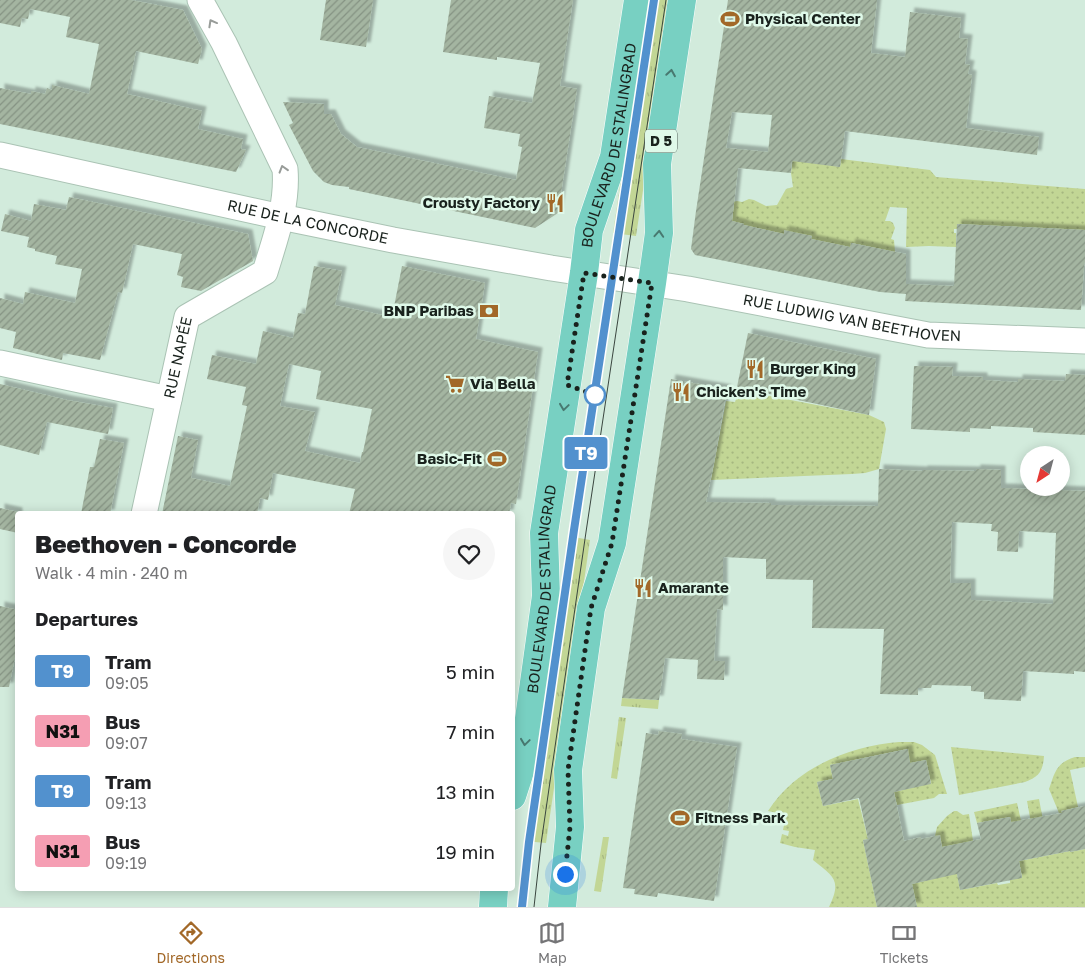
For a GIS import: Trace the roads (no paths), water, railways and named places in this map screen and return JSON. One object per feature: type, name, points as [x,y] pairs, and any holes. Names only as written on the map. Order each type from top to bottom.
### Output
[{"type":"main road","name":"BOULEVARD DE STALINGRAD","points":[[515,787],[523,762],[546,596],[544,533],[584,273],[587,236],[614,157],[638,0]]},
{"type":"main road","name":"D 5","points":[[562,907],[570,827],[568,770],[591,608],[612,543],[652,283],[659,233],[658,164],[682,0]]},
{"type":"main road","points":[[492,907],[494,891]]},
{"type":"street","name":"RUE NAPÉE","points":[[145,511],[187,317],[265,272],[281,217],[286,184],[285,170],[224,43],[200,0]]},
{"type":"street","name":"RUE DE LA CONCORDE","points":[[0,155],[281,217],[403,241],[619,278]]},
{"type":"street","name":"RUE LUDWIG VAN BEETHOVEN","points":[[619,278],[688,289],[928,336],[1085,341]]},
{"type":"street","points":[[0,363],[169,399]]},
{"type":"tram line","points":[[522,907],[529,842],[574,530],[654,0]]},
{"type":"tram line","name":"T9","points":[[522,907],[529,842],[574,530],[654,0]]},
{"type":"tram line","points":[[534,907],[541,844],[586,532],[666,0]]},
{"type":"place","name":"Physical Center","points":[[730,19]]},
{"type":"place","name":"Crousty Factory","points":[[555,203]]},
{"type":"place","name":"BNP Paribas","points":[[489,311]]},
{"type":"place","name":"Burger King","points":[[755,369]]},
{"type":"place","name":"Via Bella","points":[[455,384]]},
{"type":"place","name":"Chicken's Time","points":[[681,392]]},
{"type":"place","name":"Basic-Fit","points":[[497,459]]},
{"type":"place","name":"Amarante","points":[[643,588]]},
{"type":"place","name":"Fitness Park","points":[[680,818]]}]
